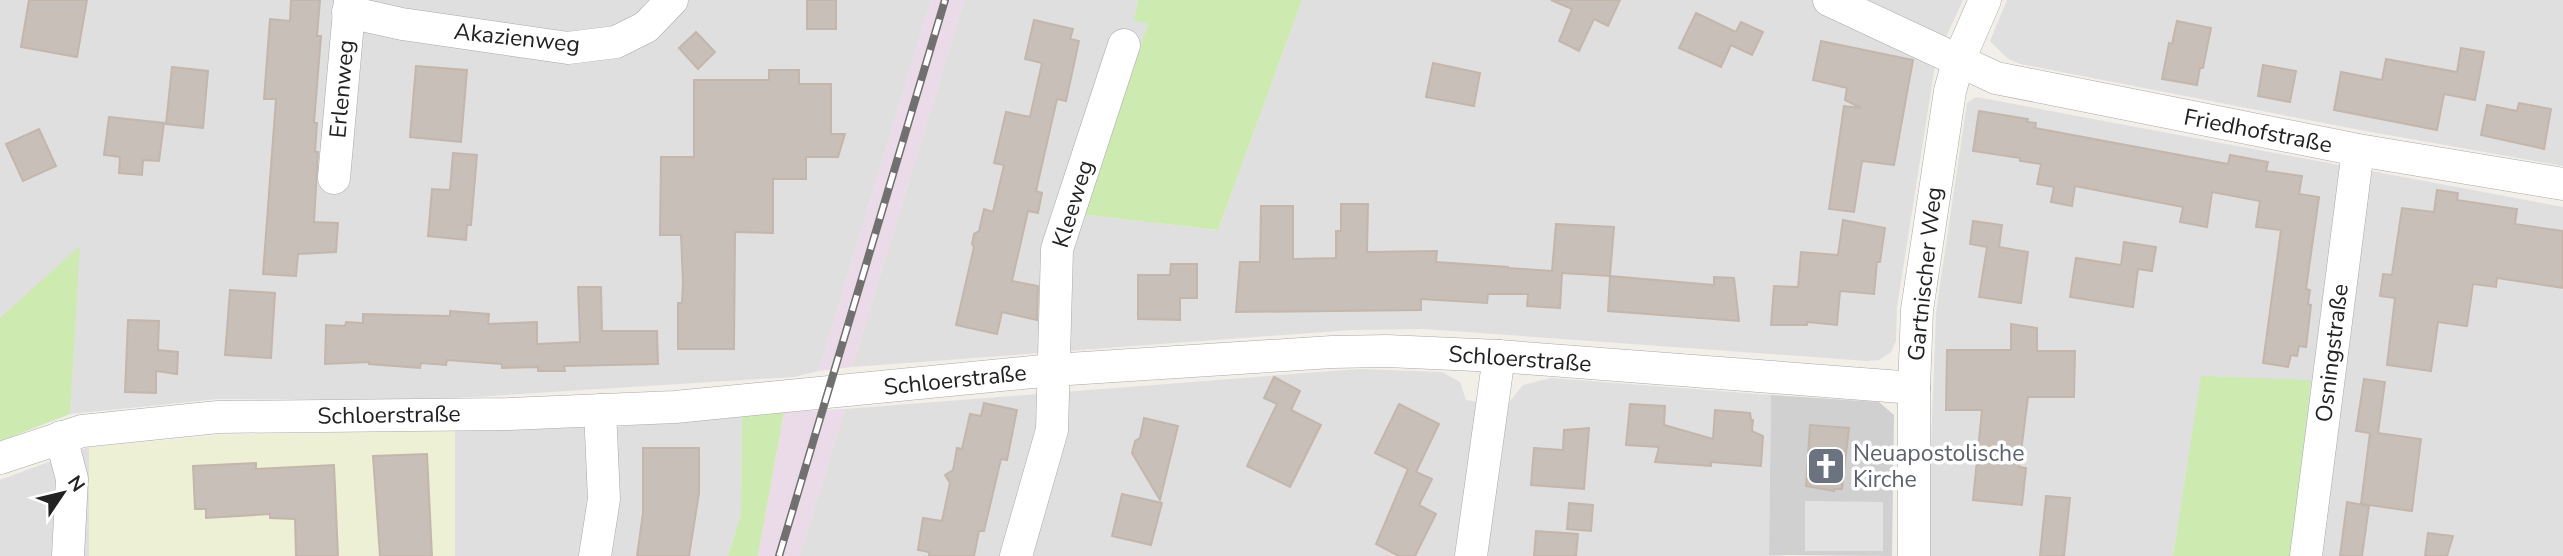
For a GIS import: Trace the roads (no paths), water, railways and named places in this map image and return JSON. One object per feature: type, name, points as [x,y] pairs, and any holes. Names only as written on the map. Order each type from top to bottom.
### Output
[{"type":"street","name":"Akazienweg","points":[[349,6],[402,24],[568,48],[616,42],[646,27],[672,0]]},
{"type":"street","name":"Friedhofstraße","points":[[1829,0],[1996,78],[2358,150],[2563,184]]},
{"type":"street","name":"Gartnischer Weg","points":[[1914,556],[1913,388],[1917,310],[1939,154],[1958,62],[1984,0]]},
{"type":"street","name":"Erlenweg","points":[[334,177],[349,6]]},
{"type":"street","name":"Kleeweg","points":[[1016,556],[1052,430],[1057,249],[1124,45]]},
{"type":"street","name":"Osningstraße","points":[[2306,556],[2358,150]]},
{"type":"street","name":"Schloerstraße","points":[[0,458],[82,431],[218,417],[509,414],[675,407],[1053,370],[1332,352],[1387,351],[1499,356],[1913,388]]},
{"type":"street","points":[[1471,556],[1499,356]]},
{"type":"street","points":[[595,556],[604,499],[600,410]]},
{"type":"street","points":[[61,437],[72,479],[68,556]]},
{"type":"railway","points":[[779,556],[945,0]]},
{"type":"place","name":"Neuapostolische Kirche","points":[[1826,466]]}]
